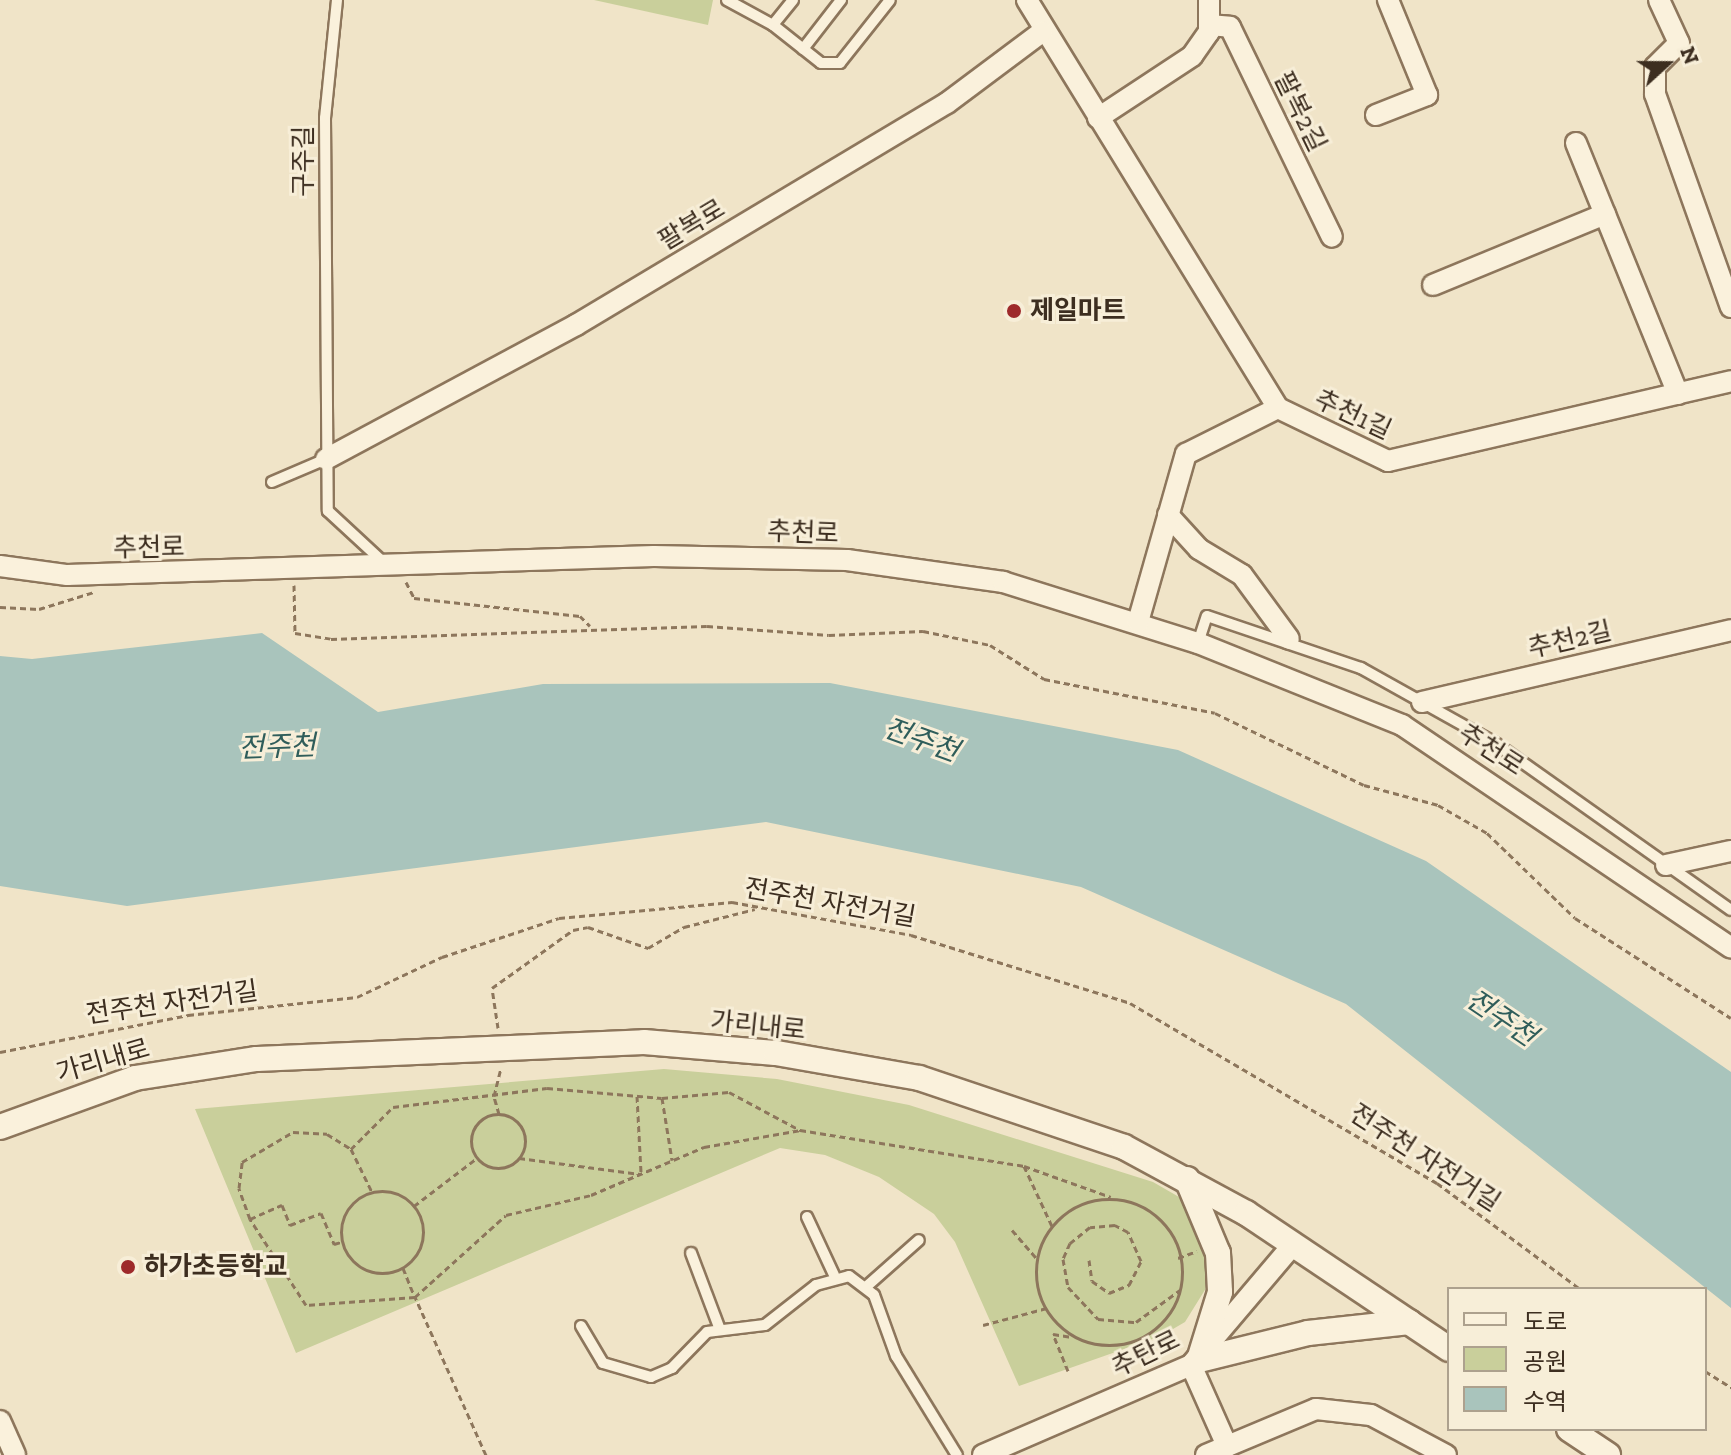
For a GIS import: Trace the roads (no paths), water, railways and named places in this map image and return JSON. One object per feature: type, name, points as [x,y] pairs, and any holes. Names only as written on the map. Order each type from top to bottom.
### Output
[{"type":"street","points":[[1027,0],[1042,32],[1278,408]]},
{"type":"street","points":[[1098,118],[1192,56],[1209,25],[1209,0]]},
{"type":"street","points":[[1376,115],[1427,95],[1388,0]]},
{"type":"street","points":[[1659,0],[1679,43],[1655,67],[1655,94],[1731,307]]},
{"type":"street","name":"팔복2길","points":[[1209,25],[1230,27],[1332,237]]},
{"type":"street","name":"팔복로","points":[[326,459],[576,325],[947,103],[1042,32]]},
{"type":"street","points":[[1576,143],[1678,394]]},
{"type":"street","points":[[1433,285],[1605,214]]},
{"type":"street","name":"추천1길","points":[[1138,622],[1186,454],[1278,408],[1388,461],[1731,381]]},
{"type":"street","name":"추천로","points":[[1168,515],[1199,549],[1242,575],[1289,639]]},
{"type":"street","name":"추천로","points":[[0,566],[120,574],[294,570],[395,560],[847,560],[1003,582],[1198,643],[1402,725],[1731,948]]},
{"type":"street","name":"추천2길","points":[[1422,702],[1731,630]]},
{"type":"street","points":[[1666,865],[1731,851]]},
{"type":"street","name":"가리내로","points":[[0,1127],[135,1078],[216,1063],[644,1042],[776,1053],[919,1078],[1062,1122],[1187,1179],[1447,1348]]},
{"type":"street","points":[[1187,1179],[1218,1253],[1220,1292],[1195,1362],[1227,1446]]},
{"type":"street","name":"추탄로","points":[[983,1455],[1195,1362],[1292,1246]]},
{"type":"street","points":[[1195,1362],[1308,1333],[1409,1322]]},
{"type":"street","points":[[1206,1455],[1316,1409],[1371,1415],[1446,1455]]},
{"type":"street","points":[[0,1421],[15,1455]]},
{"type":"street","points":[[1572,1431],[1608,1455]]},
{"type":"lane","name":"구주길","points":[[326,323],[325,118],[337,0]]},
{"type":"lane","points":[[727,0],[743,3],[821,63],[840,63],[890,0]]},
{"type":"lane","points":[[773,25],[793,0]]},
{"type":"lane","points":[[803,49],[841,0]]},
{"type":"lane","name":"추천로","points":[[326,323],[328,511],[375,561],[395,560]]},
{"type":"lane","points":[[272,482],[326,459]]},
{"type":"lane","name":"추천로","points":[[1198,643],[1207,616],[1289,639],[1422,702],[1495,743],[1731,910]]},
{"type":"lane","points":[[807,1217],[834,1275],[867,1286],[896,1356],[957,1455]]},
{"type":"lane","points":[[867,1286],[919,1240]]},
{"type":"lane","points":[[691,1253],[719,1327]]},
{"type":"lane","points":[[581,1326],[603,1363],[651,1377],[719,1327],[765,1325],[834,1275]]},
{"type":"water","name":"전주천","points":[[262,633],[378,712],[543,684],[830,683],[1178,750],[1426,861],[1731,1072],[1731,1308],[1346,1004],[1081,887],[766,822],[127,906],[0,886],[0,656],[32,659]]},
{"type":"place","name":"제일마트","points":[[1014,311]]},
{"type":"place","name":"하가초등학교","points":[[128,1267]]}]
